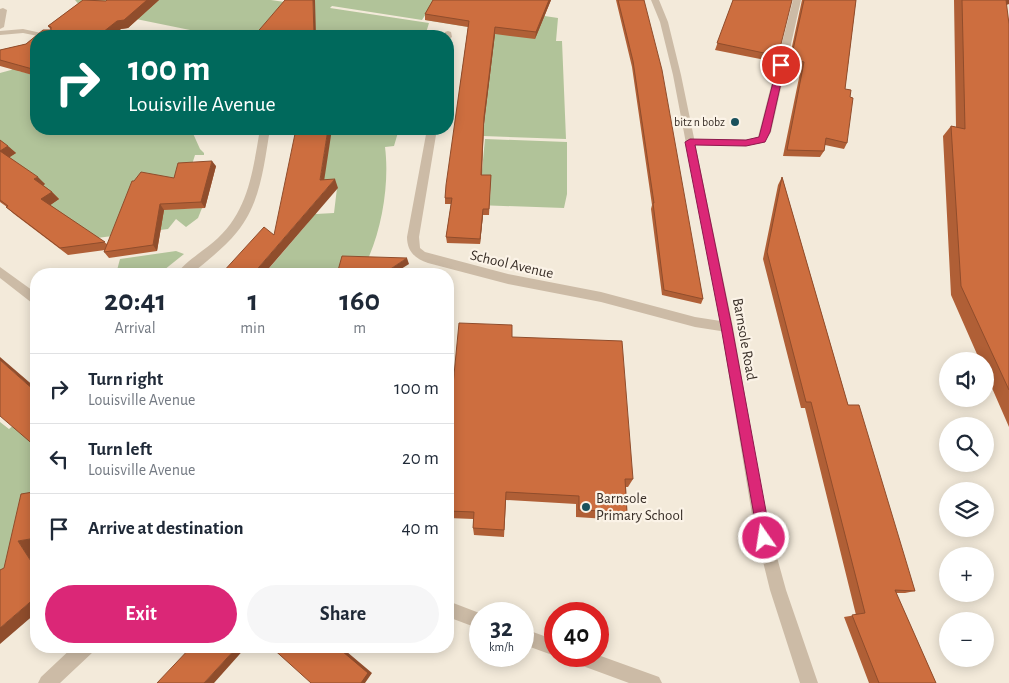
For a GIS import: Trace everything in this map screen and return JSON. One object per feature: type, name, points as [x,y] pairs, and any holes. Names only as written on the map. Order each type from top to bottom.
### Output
[{"type":"street","name":"Barnsole Road","points":[[655,0],[664,22],[690,142],[727,327],[760,521],[778,590],[809,683]]},
{"type":"street","points":[[690,142],[746,143],[762,140],[766,132],[797,0]]},
{"type":"street","points":[[0,27],[4,10]]},
{"type":"street","points":[[0,33],[30,33]]},
{"type":"street","points":[[191,268],[226,237],[243,216],[250,199],[264,135]]},
{"type":"street","name":"School Avenue","points":[[431,135],[412,246],[418,254],[428,259],[508,279],[601,297],[695,322],[727,327]]},
{"type":"street","points":[[0,272],[30,295]]},
{"type":"street","points":[[454,611],[469,617]]},
{"type":"street","points":[[47,683],[79,653]]},
{"type":"street","points":[[609,667],[653,683]]},
{"type":"green space","points":[[75,0],[271,0],[305,5],[310,0],[435,0],[422,20],[332,6],[330,8],[429,23],[427,30],[190,30],[82,8]]},
{"type":"green space","points":[[437,0],[558,18],[556,41],[562,41],[566,139],[483,136],[493,35],[481,29],[425,20]]},
{"type":"green space","points":[[21,63],[18,71],[30,74],[30,135],[194,135],[204,155],[195,155],[178,209],[202,208],[198,218],[186,227],[176,219],[168,229],[81,240],[19,173],[0,144],[0,73],[11,70]]},
{"type":"green space","points":[[327,135],[397,135],[394,146],[385,147],[386,178],[382,212],[373,245],[363,268],[269,268],[307,224],[317,208],[316,214],[334,213],[337,188],[323,188]]},
{"type":"green space","points":[[485,139],[567,142],[567,194],[564,208],[477,205],[490,199],[491,182],[481,181]]},
{"type":"green space","points":[[176,251],[184,254],[166,268],[118,268],[120,259]]},
{"type":"green space","points":[[0,422],[9,429],[15,424],[30,437],[30,554],[0,587]]},
{"type":"building","points":[[83,0],[147,0],[124,20],[117,21],[106,30],[51,30],[51,27],[48,26]]},
{"type":"building","points":[[285,0],[313,0],[314,30],[259,30]]},
{"type":"building","points":[[433,0],[549,0],[536,32],[495,27],[484,117],[481,175],[491,175],[489,209],[483,209],[480,239],[446,237],[452,198],[445,198],[446,185],[469,21],[425,14]]},
{"type":"building","points":[[618,0],[644,0],[662,70],[703,299],[664,290],[654,203],[633,61]]},
{"type":"building","points":[[733,0],[792,0],[778,56],[717,43]]},
{"type":"building","points":[[804,0],[856,0],[845,89],[851,90],[850,97],[853,98],[847,143],[826,138],[824,151],[787,150],[804,62],[791,59]]},
{"type":"building","points":[[962,0],[1006,0],[1009,24],[1009,390],[994,358],[994,352],[991,352],[961,286],[951,126],[965,129]]},
{"type":"building","points":[[30,41],[30,68],[0,60],[0,50],[26,44]]},
{"type":"building","points":[[295,135],[327,135],[320,180],[335,179],[258,268],[227,268],[264,227],[274,235]]},
{"type":"building","points":[[0,140],[8,146],[0,151]]},
{"type":"building","points":[[0,151],[38,177],[34,179],[52,192],[41,199],[105,242],[60,248],[6,207],[8,206],[0,200]]},
{"type":"building","points":[[212,161],[201,202],[160,204],[153,245],[104,252],[132,181],[141,172],[174,178],[178,163]]},
{"type":"building","points":[[782,177],[848,405],[859,405],[915,591],[895,590],[936,683],[879,683],[852,615],[865,613],[811,402],[806,402],[767,252]]},
{"type":"building","points":[[342,256],[407,258],[392,268],[339,268]]},
{"type":"building","points":[[459,323],[512,325],[512,337],[622,341],[633,479],[625,479],[627,512],[579,510],[579,496],[506,492],[504,530],[473,528],[474,512],[454,511],[454,375]]},
{"type":"building","points":[[0,360],[30,387],[30,442],[0,416]]},
{"type":"building","points":[[30,492],[30,539],[18,541],[30,560],[30,602],[0,628],[0,570],[4,568],[21,494]]},
{"type":"building","points":[[185,653],[232,653],[204,683],[157,683]]},
{"type":"building","points":[[278,653],[344,653],[368,673],[361,683],[311,683]]},
{"type":"place","name":"bitz n bobz","points":[[735,122]]},
{"type":"place","name":"Barnsole Primary School","points":[[586,507]]},
{"type":"route","points":[[764,538],[727,327],[690,142],[755,143],[762,140],[766,132],[781,65]]}]
